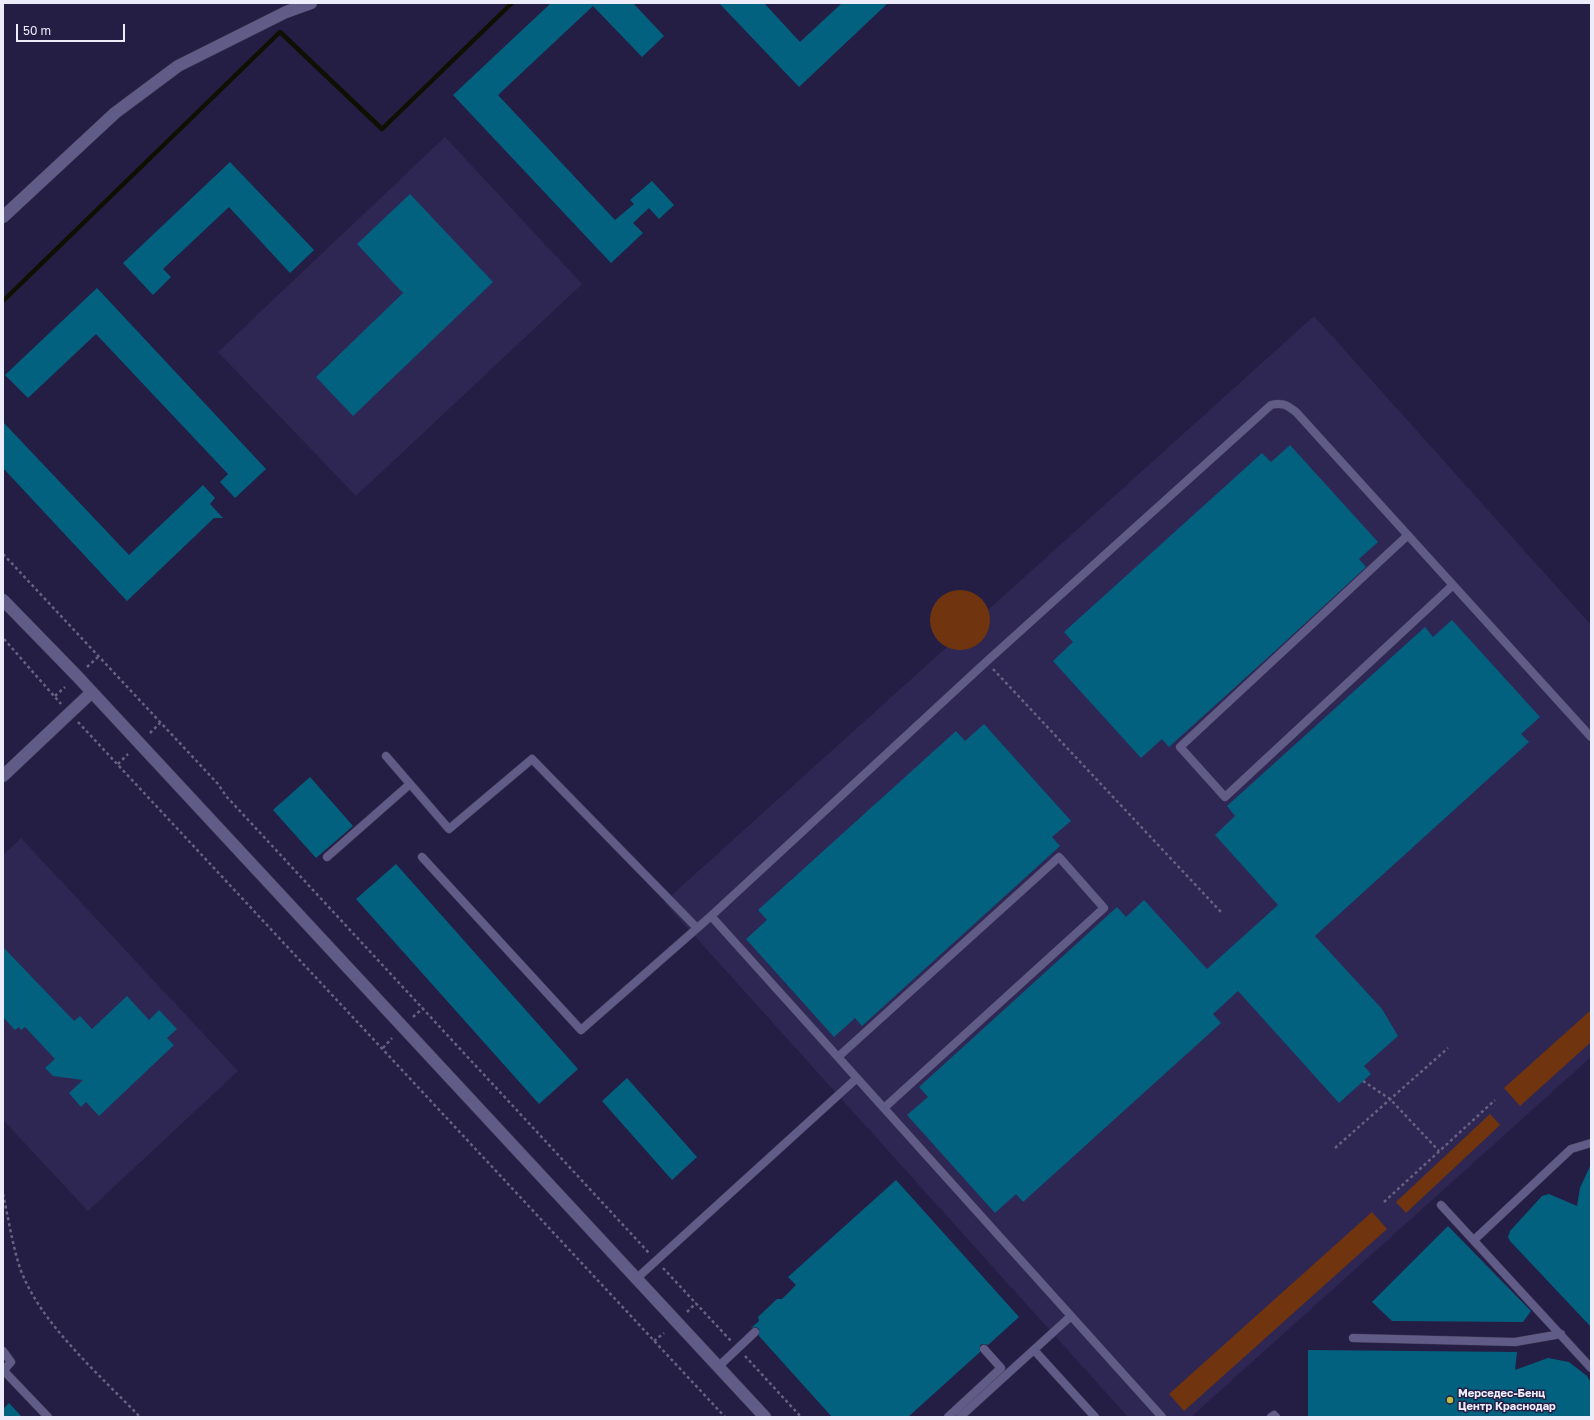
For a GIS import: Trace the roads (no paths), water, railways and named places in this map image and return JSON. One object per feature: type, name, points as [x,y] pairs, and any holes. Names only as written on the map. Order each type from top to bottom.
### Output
[{"type":"street","points":[[3,216],[115,113],[178,66],[286,12],[311,3]]},
{"type":"street","points":[[3,600],[92,692],[765,1417]]},
{"type":"street","points":[[3,776],[92,692]]},
{"type":"lane","points":[[422,857],[581,1030],[711,916],[986,662],[1271,405],[1280,403],[1288,405],[1296,412],[1591,737]]},
{"type":"lane","points":[[1408,535],[1180,747],[1185,753],[1225,797],[1453,585]]},
{"type":"lane","points":[[386,756],[449,829],[532,759],[697,928]]},
{"type":"lane","points":[[327,857],[410,784]]},
{"type":"lane","points":[[838,1058],[1059,857],[1104,908],[884,1108]]},
{"type":"lane","points":[[711,916],[1162,1417]]},
{"type":"lane","points":[[636,1279],[857,1078]]},
{"type":"lane","points":[[1474,1240],[1571,1149],[1591,1143]]},
{"type":"lane","points":[[1441,1205],[1591,1368]]},
{"type":"lane","points":[[960,1417],[1071,1316]]},
{"type":"lane","points":[[718,1367],[755,1332]]},
{"type":"lane","points":[[1352,1338],[1515,1342],[1561,1334]]},
{"type":"lane","points":[[948,1417],[1001,1368],[984,1349]]},
{"type":"lane","points":[[1034,1350],[1095,1417]]},
{"type":"lane","points":[[3,1351],[10,1362],[3,1371],[48,1417]]},
{"type":"lane","points":[[1271,1417],[1274,1415],[1276,1417]]},
{"type":"waterway","points":[[3,301],[280,32],[382,129],[512,3]]},
{"type":"place","name":"Мерседес-Бенц Центр Краснодар","points":[[1450,1400]]}]
